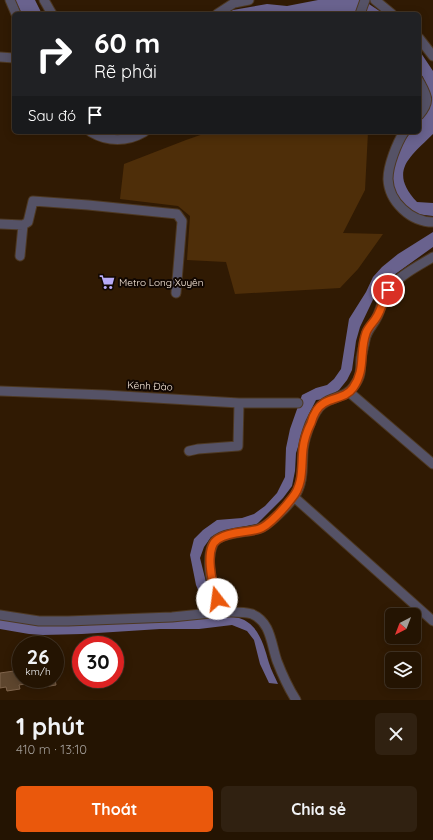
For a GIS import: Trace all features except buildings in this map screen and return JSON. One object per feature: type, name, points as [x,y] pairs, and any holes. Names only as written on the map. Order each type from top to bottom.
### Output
[{"type":"street","points":[[10,0],[15,12]]},
{"type":"street","points":[[44,0],[51,12]]},
{"type":"street","points":[[220,12],[234,3],[249,0]]},
{"type":"street","points":[[361,12],[365,0]]},
{"type":"street","points":[[375,0],[390,12]]},
{"type":"street","points":[[421,41],[433,56]]},
{"type":"street","points":[[0,56],[12,58]]},
{"type":"street","points":[[421,85],[427,98],[426,105],[421,112]]},
{"type":"street","points":[[95,134],[100,137],[114,140],[128,138],[139,134]]},
{"type":"street","points":[[403,134],[395,150],[388,175],[389,187],[397,202],[407,213],[420,220],[433,222]]},
{"type":"street","points":[[0,224],[23,225],[28,222],[33,201],[178,214],[182,221],[176,293]]},
{"type":"street","points":[[20,256],[23,225]]},
{"type":"street","points":[[219,612],[210,570],[211,553],[215,541],[219,538],[238,532],[260,529],[294,497],[298,490],[302,473],[305,438],[315,414],[324,403],[339,398],[349,392],[359,379],[361,374],[361,358],[366,332],[377,316],[388,290],[392,285],[413,269],[433,257]]},
{"type":"street","name":"Kênh Đào","points":[[0,391],[106,395],[239,403],[298,404]]},
{"type":"street","points":[[349,392],[433,464]]},
{"type":"street","points":[[189,451],[238,446],[239,403]]},
{"type":"street","points":[[294,497],[433,621]]},
{"type":"street","points":[[0,615],[39,621],[68,621],[172,617],[219,612],[251,614],[256,616],[266,626],[277,662],[296,700]]},
{"type":"shaded area","points":[[15,0],[35,0],[41,12],[21,12]]},
{"type":"shaded area","points":[[318,0],[363,0],[381,12],[226,12],[267,4],[287,6]]},
{"type":"shaded area","points":[[421,53],[433,71],[433,134],[410,157],[403,173],[404,182],[408,191],[417,202],[433,203],[433,216],[416,214],[401,204],[390,180],[400,146],[409,134],[421,134],[421,119],[432,98],[421,74]]},
{"type":"shaded area","points":[[203,134],[368,134],[365,190],[343,233],[383,234],[358,269],[340,288],[235,294],[226,262],[187,260],[190,216],[178,206],[120,199],[124,164]]},
{"type":"shaded area","points":[[433,232],[433,247],[380,285],[360,327],[356,341],[352,370],[347,380],[339,390],[325,399],[316,400],[309,414],[296,453],[292,486],[283,498],[257,524],[226,530],[211,537],[204,547],[200,558],[214,614],[239,618],[246,621],[256,630],[263,643],[270,666],[278,684],[269,683],[260,664],[254,640],[247,631],[232,625],[199,629],[160,629],[43,635],[0,629],[0,619],[202,618],[203,601],[196,585],[190,555],[194,539],[203,530],[217,520],[242,518],[254,514],[265,506],[277,493],[285,477],[286,448],[290,429],[302,395],[316,388],[327,385],[334,379],[341,369],[349,319],[366,292],[373,277],[382,267],[398,254]]},
{"type":"place","name":"Metro Long Xuyên","points":[[107,282]]},
{"type":"route","points":[[217,599],[210,570],[213,544],[219,538],[238,532],[260,529],[294,497],[298,490],[302,473],[303,449],[310,423],[324,403],[339,398],[349,392],[359,379],[361,374],[361,358],[366,332],[377,316],[388,290]]}]
